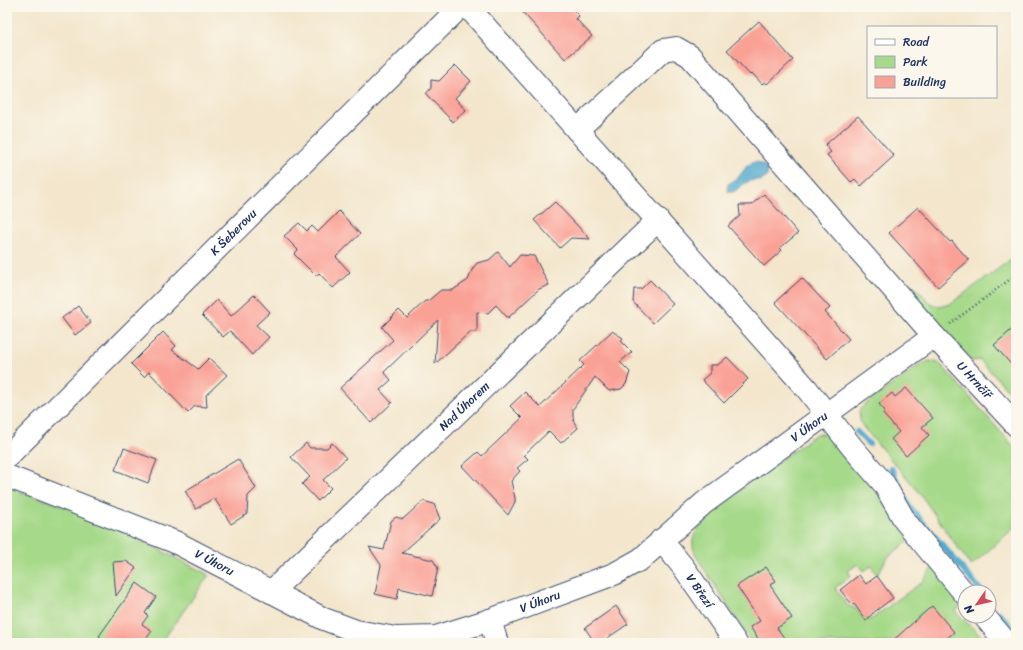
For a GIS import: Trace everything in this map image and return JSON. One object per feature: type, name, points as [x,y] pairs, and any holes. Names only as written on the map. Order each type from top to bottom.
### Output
[{"type":"street","name":"K Šeberovu","points":[[7,457],[460,7]]},
{"type":"street","points":[[468,7],[807,389],[826,414],[934,336]]},
{"type":"street","name":"U Hrnčíř","points":[[577,130],[663,50],[676,48],[690,56],[934,336],[1016,425]]},
{"type":"street","name":"Nad Úhorem","points":[[271,592],[658,220]]},
{"type":"street","name":"V Úhoru","points":[[7,476],[175,542],[320,617],[356,631],[396,638],[436,637],[490,620],[614,574],[641,559],[704,503],[826,414],[884,484],[905,522],[957,584]]},
{"type":"street","name":"V Březí","points":[[661,540],[684,568],[736,643]]},
{"type":"street","points":[[490,620],[497,643]]},
{"type":"street","points":[[991,624],[1007,643]]},
{"type":"path","points":[[934,336],[1016,275]]},
{"type":"green space","points":[[1016,256],[1016,399],[980,360],[971,361],[907,289],[912,283],[930,303],[939,307],[950,304]]},
{"type":"green space","points":[[930,361],[938,363],[944,368],[1016,449],[1016,526],[971,566],[918,491],[863,427],[860,420],[859,411],[864,405],[921,364]]},
{"type":"green space","points":[[816,434],[828,434],[837,439],[911,539],[888,557],[877,575],[871,566],[864,571],[858,564],[848,571],[851,576],[835,588],[848,606],[855,608],[863,618],[870,620],[922,582],[934,565],[957,595],[957,609],[955,611],[957,613],[957,624],[968,624],[988,643],[752,643],[696,556],[693,541],[698,529],[706,521],[703,517]]},
{"type":"green space","points":[[12,489],[93,516],[209,575],[161,643],[7,643],[7,491]]},
{"type":"water","points":[[754,162],[765,166],[767,177],[761,181],[750,181],[733,192],[729,192],[727,189],[728,184],[737,179],[747,166]]},
{"type":"building","points":[[518,7],[570,7],[579,16],[576,19],[592,36],[565,59]]},
{"type":"building","points":[[759,21],[793,60],[767,84],[765,82],[762,84],[752,73],[750,75],[727,50]]},
{"type":"building","points":[[455,65],[471,81],[455,98],[466,110],[453,122],[426,94],[431,88],[431,80],[439,81]]},
{"type":"building","points":[[858,116],[894,156],[861,186],[855,179],[851,182],[827,155],[831,152],[825,145]]},
{"type":"building","points":[[764,194],[798,233],[780,248],[782,250],[764,266],[728,226],[740,216],[739,205],[751,205]]},
{"type":"building","points":[[555,202],[590,239],[571,238],[560,248],[534,220]]},
{"type":"building","points":[[918,207],[950,242],[952,241],[969,260],[938,287],[889,233]]},
{"type":"building","points":[[339,211],[360,234],[336,257],[350,272],[333,288],[319,273],[316,276],[294,254],[298,250],[284,236],[299,223],[307,231],[312,226],[318,232]]},
{"type":"building","points":[[498,252],[510,267],[520,255],[534,256],[549,285],[539,289],[508,318],[496,305],[488,313],[477,312],[477,332],[470,332],[435,364],[438,320],[384,372],[391,380],[380,390],[392,403],[371,423],[340,388],[393,340],[382,327],[399,310],[407,318],[425,301],[428,301],[441,290],[453,290],[468,280],[477,263],[489,260]]},
{"type":"building","points":[[802,278],[830,308],[825,312],[849,339],[827,359],[775,302]]},
{"type":"building","points":[[650,280],[673,304],[653,323],[633,302],[634,289],[641,289]]},
{"type":"building","points":[[254,295],[270,312],[256,325],[269,337],[252,355],[230,331],[223,337],[202,315],[217,300],[231,316]]},
{"type":"building","points":[[78,306],[91,323],[75,335],[62,318]]},
{"type":"building","points":[[1016,326],[1016,370],[994,345]]},
{"type":"building","points":[[612,331],[623,338],[621,341],[632,352],[620,362],[630,372],[626,384],[621,389],[609,391],[595,377],[573,409],[574,422],[578,428],[561,443],[549,431],[524,455],[528,459],[517,468],[520,471],[511,481],[515,502],[508,515],[462,466],[478,452],[482,456],[522,418],[510,406],[525,392],[540,407],[584,365],[580,361]]},
{"type":"building","points":[[163,332],[176,346],[172,350],[198,369],[209,358],[227,375],[206,395],[207,407],[195,406],[188,413],[149,372],[144,377],[131,364]]},
{"type":"building","points":[[727,357],[748,379],[724,403],[702,380],[710,373],[710,365],[718,365]]},
{"type":"building","points":[[906,388],[933,418],[922,427],[929,435],[906,456],[891,439],[899,432],[883,414],[885,411],[879,404],[892,393],[895,397]]},
{"type":"building","points":[[306,443],[310,448],[327,448],[332,443],[346,458],[323,480],[331,488],[318,501],[302,484],[310,477],[291,457]]},
{"type":"building","points":[[124,448],[157,460],[148,483],[115,470]]},
{"type":"building","points":[[238,459],[256,488],[248,496],[247,514],[231,524],[214,498],[196,509],[185,491]]},
{"type":"building","points":[[423,501],[434,504],[440,519],[402,553],[433,560],[438,568],[432,596],[399,588],[397,599],[375,594],[381,565],[369,547],[384,550],[391,521],[396,517],[403,519]]},
{"type":"building","points":[[126,561],[136,568],[116,596],[113,562]]},
{"type":"building","points":[[766,567],[776,581],[770,585],[792,618],[777,628],[788,643],[761,643],[750,627],[760,621],[737,586]]},
{"type":"building","points":[[859,575],[866,584],[877,576],[893,598],[873,613],[866,621],[855,605],[852,604],[840,590]]},
{"type":"building","points":[[137,583],[156,597],[145,613],[148,616],[142,624],[152,631],[143,643],[108,643],[99,636]]},
{"type":"building","points":[[616,606],[628,624],[600,643],[595,643],[585,628]]},
{"type":"building","points":[[932,606],[954,632],[942,643],[890,643]]},
{"type":"waterway","points":[[857,432],[869,444]]},
{"type":"waterway","points":[[891,468],[908,505],[975,584]]},
{"type":"waterway","points":[[999,613],[1016,632]]}]
